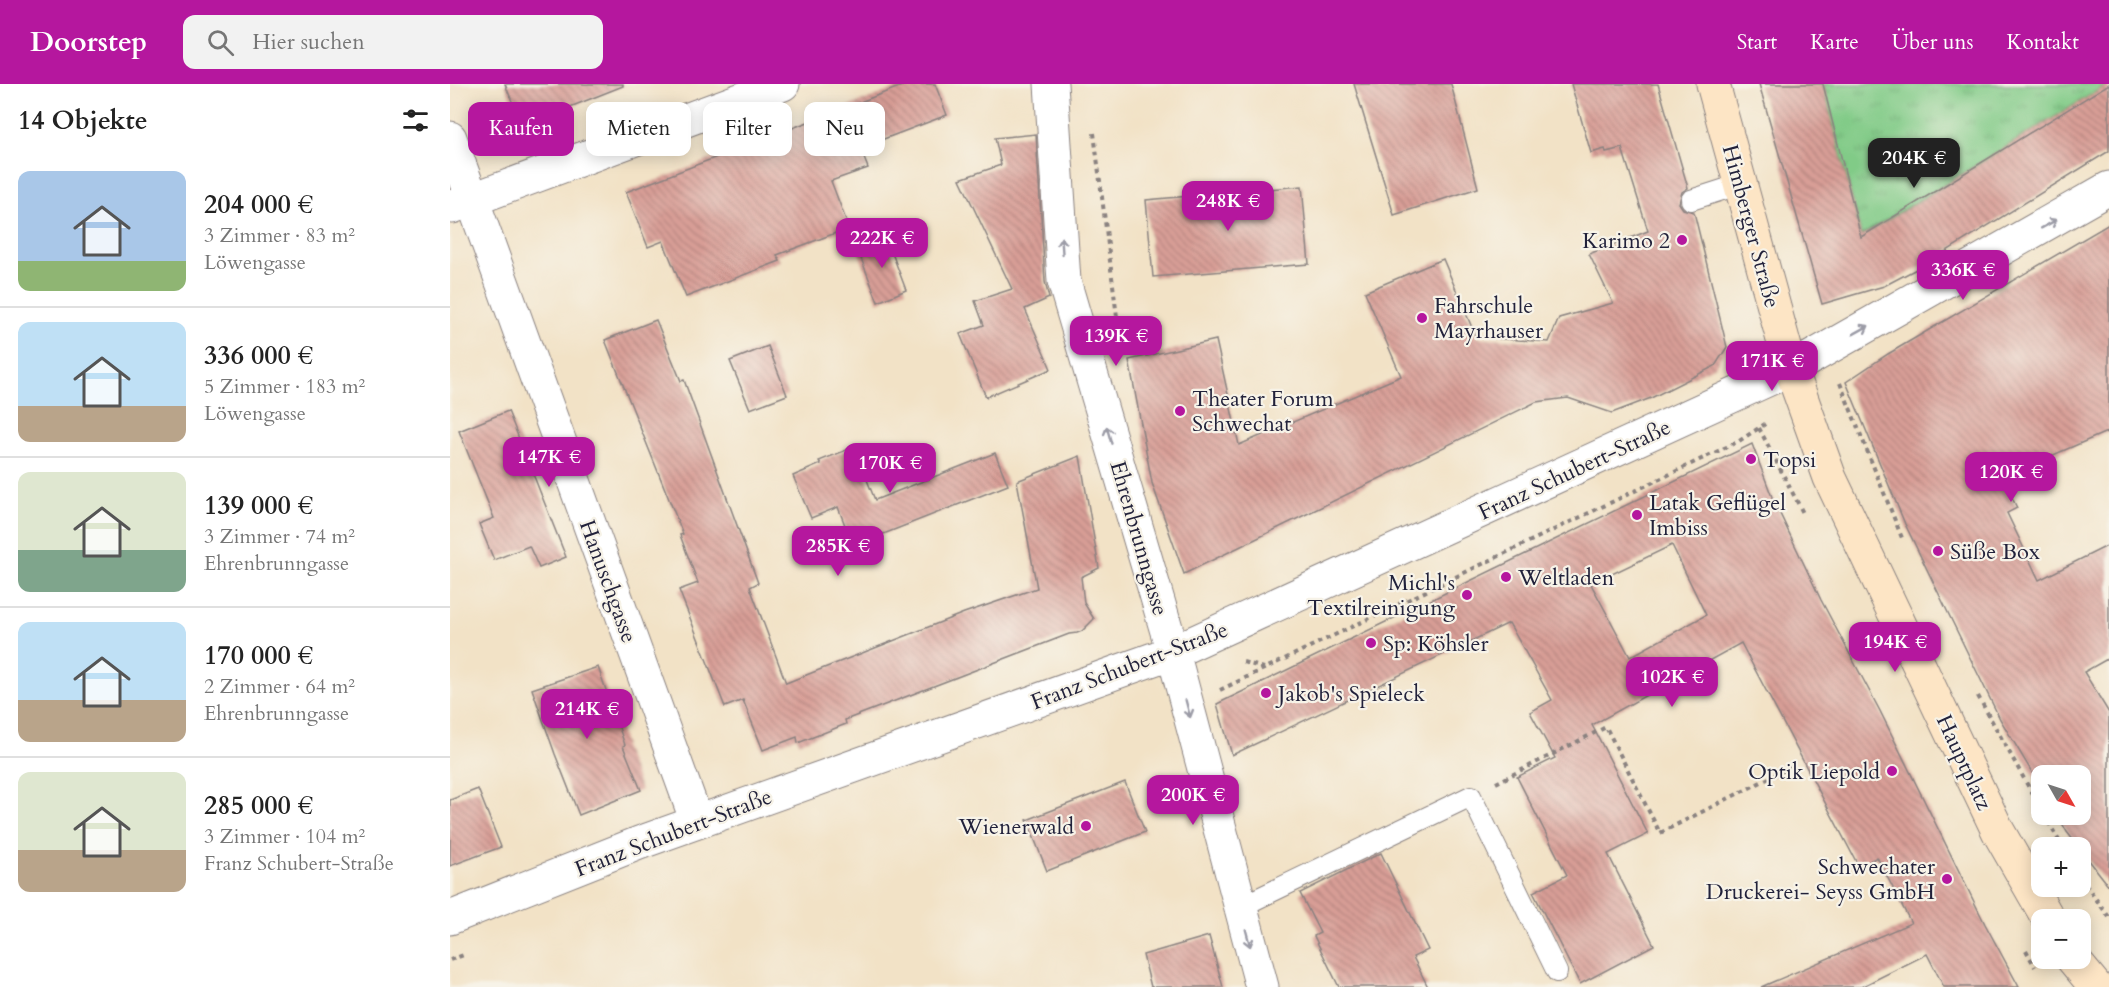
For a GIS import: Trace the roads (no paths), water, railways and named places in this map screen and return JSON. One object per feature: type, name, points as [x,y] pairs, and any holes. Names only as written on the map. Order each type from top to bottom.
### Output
[{"type":"main road","name":"Himberger Straße","points":[[1713,84],[1791,369]]},
{"type":"main road","name":"Hauptplatz","points":[[1791,369],[1830,478],[1998,831],[2043,909]]},
{"type":"main road","points":[[2081,969],[2096,987]]},
{"type":"street","points":[[460,204],[783,84]]},
{"type":"street","name":"Ehrenbrunngasse","points":[[1052,84],[1064,281],[1173,652],[1262,987]]},
{"type":"street","name":"Hanuschgasse","points":[[450,138],[460,204],[697,822]]},
{"type":"street","name":"Franz Schubert-Straße","points":[[450,918],[697,822],[1173,652],[1791,369],[2109,188]]},
{"type":"lane","points":[[1691,200],[1741,184]]},
{"type":"lane","points":[[1240,907],[1471,796],[1557,972]]},
{"type":"place","name":"Karimo 2","points":[[1682,240]]},
{"type":"place","name":"Fahrschule Mayrhauser","points":[[1422,318]]},
{"type":"place","name":"Theater Forum Schwechat","points":[[1180,411]]},
{"type":"place","name":"Topsi","points":[[1751,459]]},
{"type":"place","name":"Latak Geflügel Imbiss","points":[[1637,515]]},
{"type":"place","name":"Süße Box","points":[[1938,551]]},
{"type":"place","name":"Weltladen","points":[[1506,577]]},
{"type":"place","name":"Michl's Textilreinigung","points":[[1467,595]]},
{"type":"place","name":"Sp: Köhsler","points":[[1371,643]]},
{"type":"place","name":"Jakob's Spieleck","points":[[1266,693]]},
{"type":"place","name":"Optik Liepold","points":[[1892,771]]},
{"type":"place","name":"Wienerwald","points":[[1086,826]]},
{"type":"place","name":"Schwechater Druckerei- Seyss GmbH","points":[[1947,879]]}]
